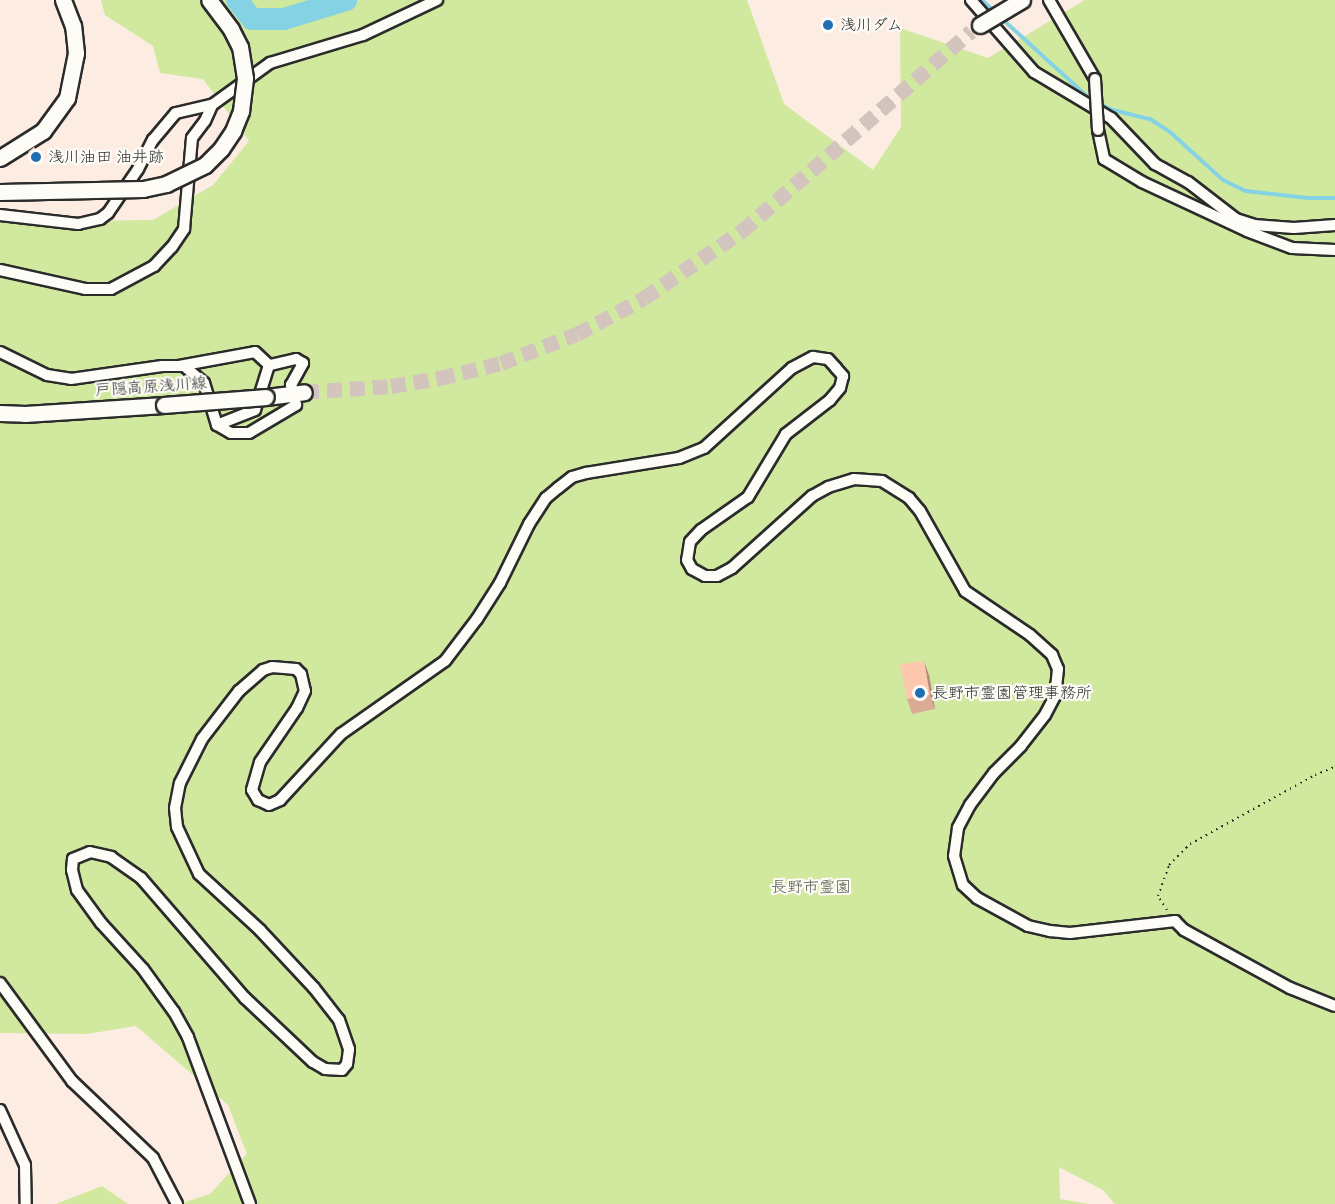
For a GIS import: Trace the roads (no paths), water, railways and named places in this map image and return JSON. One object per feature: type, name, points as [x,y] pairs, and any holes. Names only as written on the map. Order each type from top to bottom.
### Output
[{"type":"main road","points":[[0,192],[142,189],[166,184],[205,165],[221,150],[233,131],[241,111],[245,78],[240,47],[231,29],[209,0]]},
{"type":"main road","points":[[976,28],[1022,0]]},
{"type":"main road","points":[[0,158],[43,131],[67,98],[76,53],[66,7]]},
{"type":"main road","name":"戸隠高原浅川線","points":[[0,413],[25,414],[135,407],[299,393]]},
{"type":"street","points":[[0,215],[78,224],[100,219],[108,213],[138,170],[153,140],[176,113],[212,105],[270,63],[363,35],[437,0]]},
{"type":"street","points":[[971,0],[1034,72],[1111,118],[1155,164],[1188,182],[1236,219],[1254,225],[1294,228],[1335,225]]},
{"type":"street","points":[[1049,0],[1095,79],[1098,130],[1104,159],[1142,182],[1247,231],[1292,248],[1335,250]]},
{"type":"street","points":[[0,270],[85,289],[111,289],[154,266],[172,247],[184,229],[192,138],[205,121],[212,105]]},
{"type":"street","points":[[0,352],[47,375],[71,379],[178,366],[255,352],[269,365]]},
{"type":"street","points":[[250,1204],[188,1037],[174,1012],[143,969],[101,923],[78,890],[72,870],[73,859],[90,852],[111,857],[141,878],[245,998],[313,1062],[325,1069],[342,1070],[347,1064],[349,1049],[339,1020],[314,988],[260,930],[200,874],[177,827],[175,808],[180,783],[202,739],[238,691],[263,670],[272,667],[296,669],[301,674],[304,691],[297,708],[260,762],[252,790],[258,800],[268,805],[280,800],[341,734],[445,661],[477,619],[500,583],[529,524],[546,498],[558,488],[572,477],[586,473],[679,458],[704,448],[792,368],[813,357],[828,359],[843,376],[840,388],[830,400],[786,434],[748,497],[701,530],[690,542],[687,560],[692,569],[705,576],[717,576],[732,568],[812,496],[828,487],[854,479],[882,481],[909,498],[920,512],[965,591],[1030,634],[1052,655],[1058,669],[1055,696],[1045,715],[1021,746],[994,773],[970,805],[958,828],[954,856],[963,885],[977,898],[1028,926],[1050,931],[1070,933],[1175,921],[1184,930],[1290,988],[1335,1006]]},
{"type":"street","points":[[178,366],[184,366],[204,383],[217,425],[231,433],[249,433],[296,405],[299,393],[291,384],[303,363],[296,359],[269,365]]},
{"type":"street","points":[[217,425],[255,410],[269,365]]},
{"type":"street","points":[[0,983],[72,1081],[153,1158],[177,1204]]},
{"type":"street","points":[[0,1110],[25,1166],[26,1204]]},
{"type":"waterway","points":[[237,0],[252,19],[284,19],[346,0]]},
{"type":"waterway","points":[[982,0],[995,12]]},
{"type":"waterway","points":[[1000,17],[1090,99],[1113,110],[1150,119],[1170,132],[1223,180],[1246,191],[1308,198],[1335,198]]},
{"type":"tunnel","points":[[304,392],[391,386],[440,378],[501,363],[577,334],[644,298],[742,231],[971,31]]},
{"type":"place","name":"浅川ダム","points":[[828,25]]},
{"type":"place","name":"浅川油田 油井跡","points":[[36,157]]},
{"type":"place","name":"長野市霊園管理事務所","points":[[920,693]]},
{"type":"park label","name":"長野市霊園","points":[[811,887]]}]
